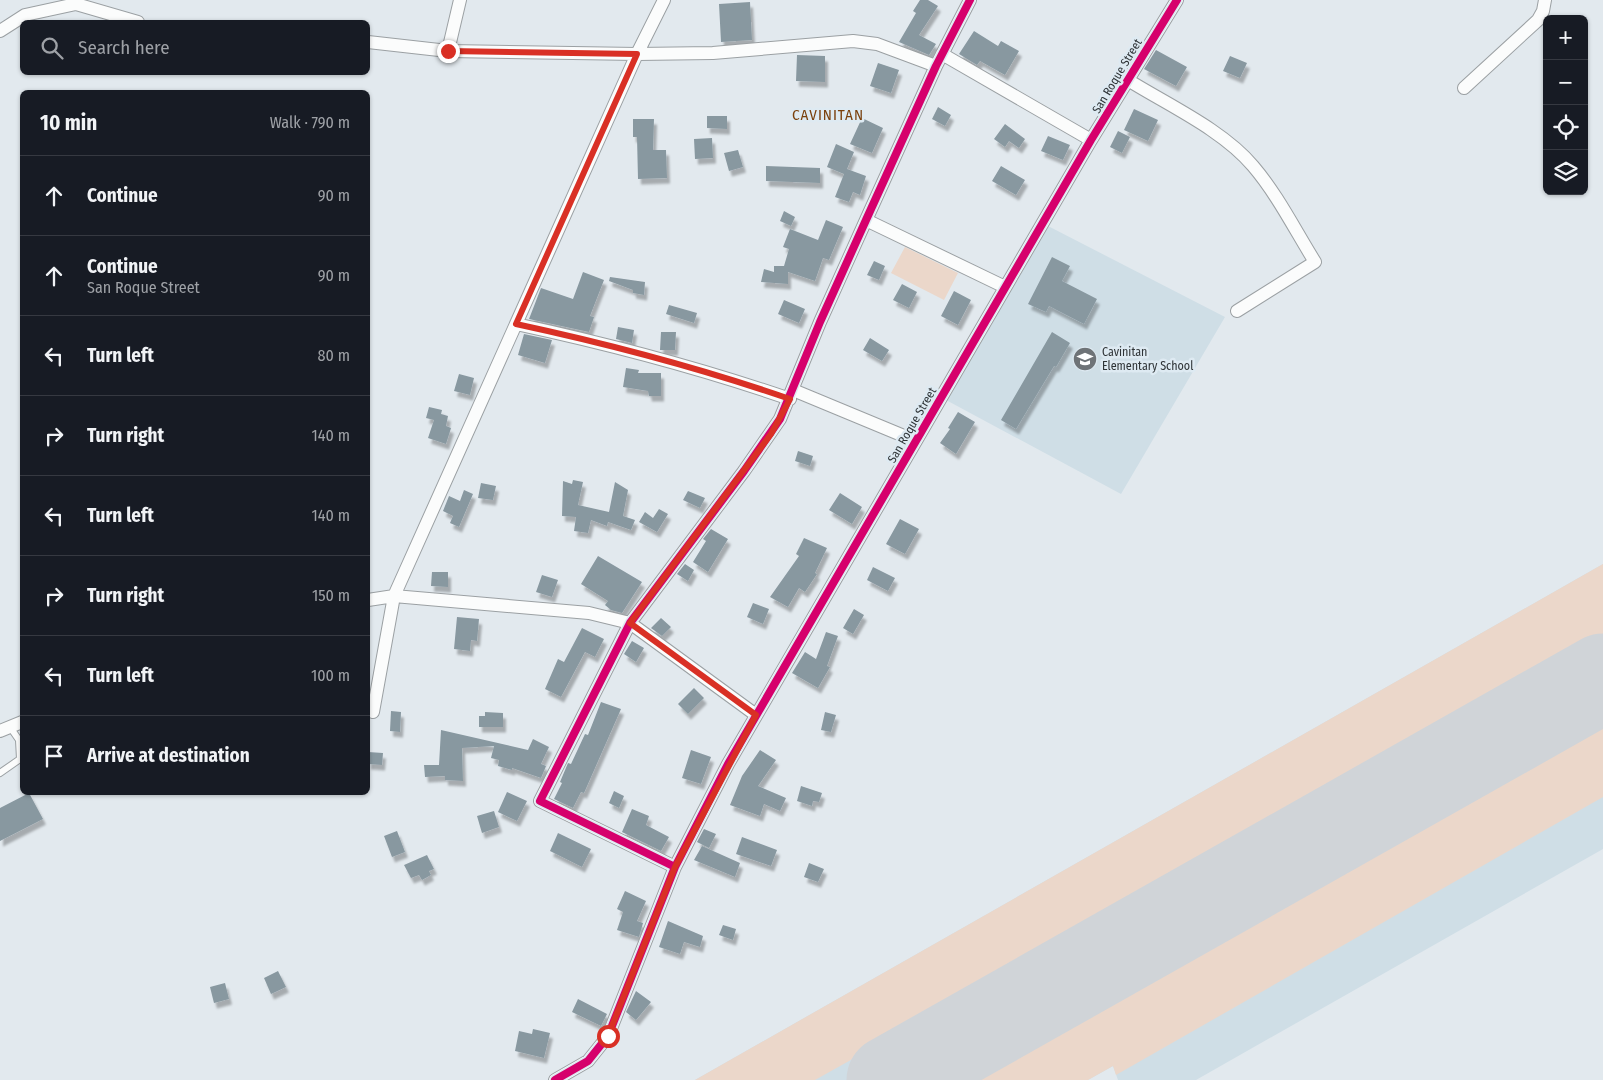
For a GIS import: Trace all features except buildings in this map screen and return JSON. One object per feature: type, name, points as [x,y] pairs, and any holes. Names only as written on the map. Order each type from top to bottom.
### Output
[{"type":"street","points":[[448,51],[460,0]]},
{"type":"street","points":[[373,712],[394,596],[637,54],[664,0]]},
{"type":"street","points":[[675,867],[540,801],[630,623],[771,434],[791,394],[820,322],[939,60],[970,0]]},
{"type":"street","name":"San Roque Street","points":[[555,1080],[588,1061],[608,1036],[675,867],[756,715],[1091,140],[1176,0]]},
{"type":"street","points":[[1464,88],[1538,20],[1543,11],[1545,0]]},
{"type":"street","points":[[0,32],[25,15],[76,4],[131,20]]},
{"type":"street","points":[[370,42],[448,51],[637,54],[713,52],[853,41],[877,44],[939,60],[1091,140]]},
{"type":"street","points":[[1128,80],[1208,129],[1253,165],[1315,262],[1238,311]]},
{"type":"street","points":[[866,220],[1005,288]]},
{"type":"street","points":[[516,324],[599,342],[791,394],[916,441]]},
{"type":"street","points":[[370,600],[394,596],[589,613],[630,623],[756,715]]},
{"type":"lane","points":[[0,773],[20,759],[19,740],[11,726]]},
{"type":"shaded area","name":"Cavinitan Elementary School","points":[[1048,226],[1225,317],[1121,494],[946,400]]},
{"type":"shaded area","points":[[905,247],[958,273],[944,300],[891,273]]},
{"type":"shaded area","points":[[1603,564],[1603,849],[1196,1080],[1118,1080],[1113,1066],[1088,1080],[695,1080]]},
{"type":"shaded area","points":[[1603,564],[1603,640],[815,1080],[695,1080]]},
{"type":"shaded area","points":[[1603,715],[1603,797],[1116,1075],[1113,1066],[1088,1080],[964,1080]]},
{"type":"runway","points":[[891,1080],[1603,678]]},
{"type":"cycle path","points":[[675,867],[540,801],[630,623],[744,471],[780,419],[820,322],[866,220],[936,66],[970,0]]},
{"type":"cycle path","points":[[555,1080],[588,1061],[608,1036],[675,867],[728,764],[1091,140],[1177,0]]},
{"type":"place","name":"Cavinitan Elementary School","points":[[1085,359]]},
{"type":"district","name":"CAVINITAN","points":[[828,115]]},
{"type":"route","points":[[448,51],[637,54],[516,324],[599,342],[742,382],[790,399],[771,434],[630,623],[756,715],[728,764],[675,867],[608,1036]]}]
